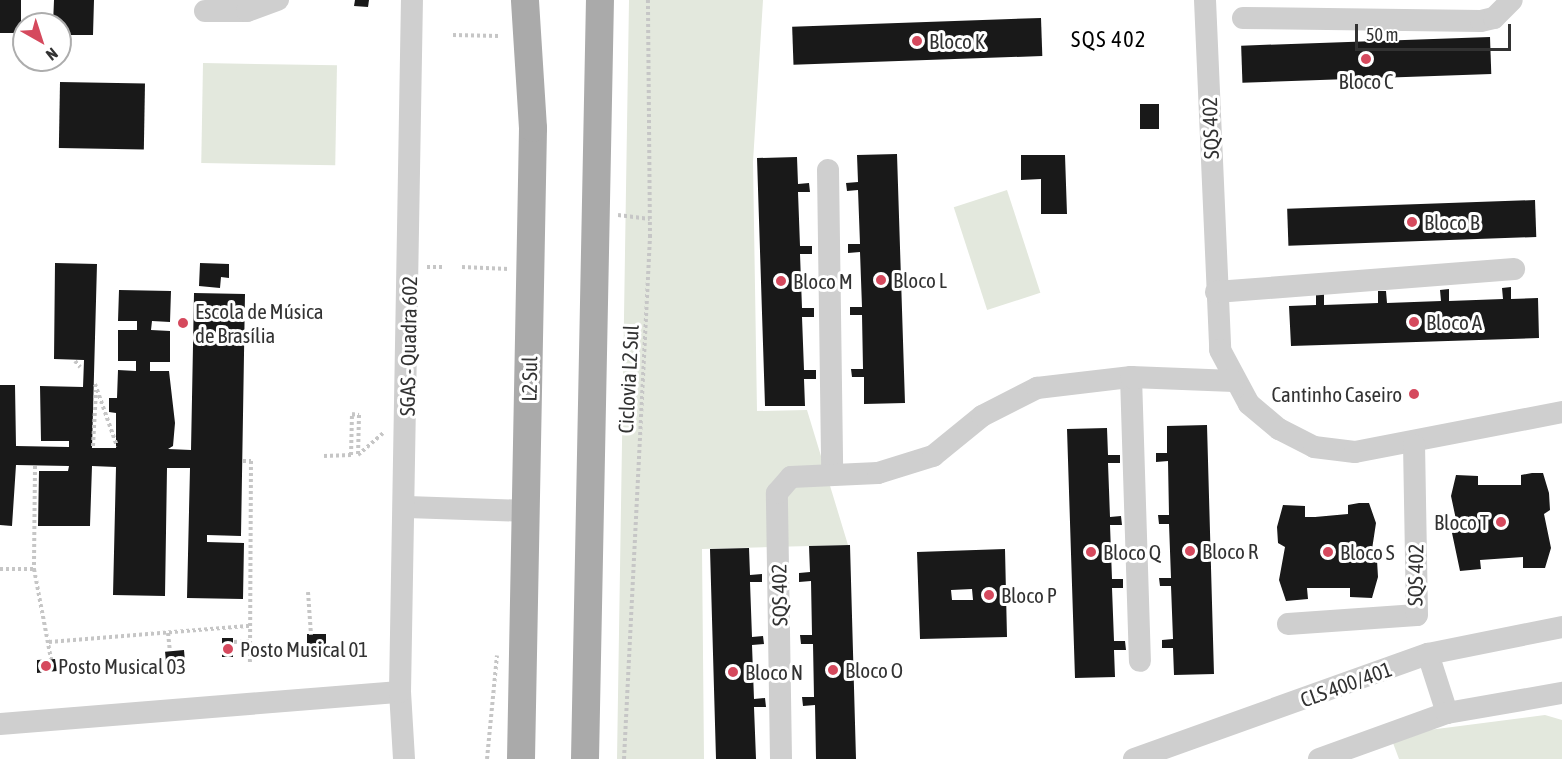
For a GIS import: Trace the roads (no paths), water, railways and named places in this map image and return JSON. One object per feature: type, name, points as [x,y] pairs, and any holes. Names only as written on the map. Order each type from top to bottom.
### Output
[{"type":"main road","points":[[506,0],[528,39]]},
{"type":"main road","name":"L2 Sul","points":[[521,759],[533,128],[525,0]]},
{"type":"main road","points":[[585,759],[600,0]]},
{"type":"street","points":[[205,11],[247,11],[278,0]]},
{"type":"street","name":"SGAS - Quadra 602","points":[[404,759],[400,693],[407,507],[412,0]]},
{"type":"street","name":"SQS 402","points":[[1205,0],[1216,292],[1221,350],[1234,381],[1249,404],[1279,429],[1314,447],[1355,452],[1414,445],[1562,412]]},
{"type":"street","points":[[1242,18],[1481,21],[1500,14],[1512,0]]},
{"type":"street","points":[[828,170],[832,473]]},
{"type":"street","points":[[1216,292],[1514,269]]},
{"type":"street","points":[[1131,377],[1140,661]]},
{"type":"street","name":"SQS 402","points":[[781,759],[777,493],[791,477],[832,473],[878,473],[933,456],[982,416],[1037,388],[1131,377],[1234,381]]},
{"type":"street","name":"SQS 402","points":[[1288,624],[1417,615],[1414,445]]},
{"type":"street","points":[[407,507],[526,511]]},
{"type":"street","name":"CLS 400/401","points":[[1134,759],[1428,654],[1562,627]]},
{"type":"street","points":[[1428,654],[1447,713]]},
{"type":"street","points":[[0,724],[400,693]]},
{"type":"street","points":[[1319,759],[1447,713],[1562,693]]},
{"type":"place","name":"Bloco K","points":[[917,41]]},
{"type":"place","name":"Bloco C","points":[[1366,59]]},
{"type":"place","name":"Bloco B","points":[[1412,222]]},
{"type":"place","name":"Bloco L","points":[[881,280]]},
{"type":"place","name":"Bloco M","points":[[781,281]]},
{"type":"place","name":"Bloco A","points":[[1414,322]]},
{"type":"place","name":"Escola de Música de Brasília","points":[[183,323]]},
{"type":"place","name":"Cantinho Caseiro","points":[[1414,394]]},
{"type":"place","name":"Bloco T","points":[[1501,522]]},
{"type":"place","name":"Bloco R","points":[[1190,551]]},
{"type":"place","name":"Bloco Q","points":[[1091,552]]},
{"type":"place","name":"Bloco S","points":[[1328,552]]},
{"type":"place","name":"Bloco P","points":[[989,595]]},
{"type":"place","name":"Posto Musical 01","points":[[228,649]]},
{"type":"place","name":"Posto Musical 03","points":[[46,666]]},
{"type":"place","name":"Bloco O","points":[[833,670]]},
{"type":"place","name":"Bloco N","points":[[733,672]]},
{"type":"district","name":"SQS 402","points":[[1109,40]]}]
